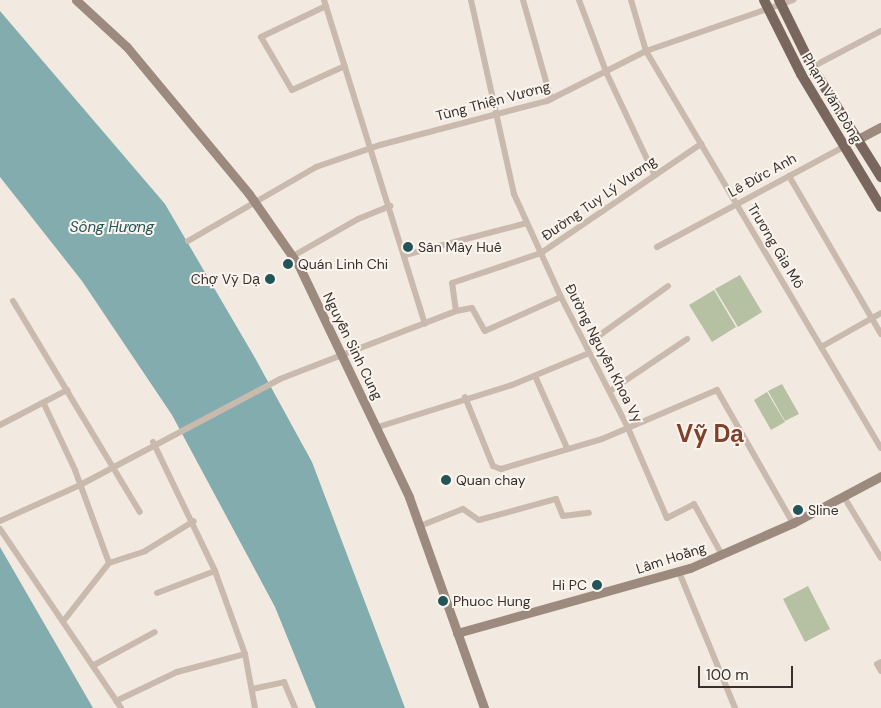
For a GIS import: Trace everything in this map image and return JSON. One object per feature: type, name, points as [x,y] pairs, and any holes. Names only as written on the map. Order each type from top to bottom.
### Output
[{"type":"main road","name":"Nguyễn Sinh Cung","points":[[76,0],[127,47],[253,199],[293,256],[378,427],[420,526],[484,708]]},
{"type":"main road","name":"Phạm Văn Đồng","points":[[779,2],[812,67],[881,176]]},
{"type":"main road","name":"Phạm Văn Đồng","points":[[765,4],[844,146],[881,207]]},
{"type":"main road","name":"Lê Đức Anh","points":[[858,139],[881,127]]},
{"type":"main road","name":"Lâm Hoằng","points":[[457,633],[679,572],[793,523],[881,476]]},
{"type":"street","name":"Đường Nguyễn Khoa Vy","points":[[471,0],[498,113],[514,194],[561,297],[586,345],[587,354],[610,391],[628,428],[667,518],[694,504],[722,555]]},
{"type":"street","points":[[523,0],[551,99]]},
{"type":"street","points":[[579,0],[607,74],[654,174]]},
{"type":"street","name":"Trương Gia Mô","points":[[632,0],[646,51],[881,448]]},
{"type":"street","name":"Tùng Thiện Vương","points":[[188,241],[253,199],[316,167],[371,148],[551,99],[607,74],[646,51],[765,4],[794,0]]},
{"type":"street","points":[[345,66],[292,90],[262,37],[325,3],[391,206],[425,324]]},
{"type":"street","points":[[812,67],[881,31]]},
{"type":"street","name":"Lê Đức Anh","points":[[657,247],[858,139]]},
{"type":"street","name":"Đường Tuy Lý Vương","points":[[456,312],[452,283],[541,253],[654,174],[701,144]]},
{"type":"street","points":[[789,176],[881,334]]},
{"type":"street","points":[[293,256],[358,219],[391,206]]},
{"type":"street","points":[[405,255],[528,223]]},
{"type":"street","points":[[586,345],[668,286]]},
{"type":"street","points":[[0,521],[80,485],[153,442],[280,379],[456,312],[472,308],[485,331],[561,297]]},
{"type":"street","points":[[13,301],[113,464],[140,512]]},
{"type":"street","points":[[821,347],[881,313]]},
{"type":"street","points":[[610,391],[687,338]]},
{"type":"street","points":[[378,427],[535,376],[587,354]]},
{"type":"street","points":[[535,376],[567,448]]},
{"type":"street","points":[[0,425],[44,404],[67,390]]},
{"type":"street","points":[[465,398],[496,469],[628,428],[717,390],[793,523]]},
{"type":"street","points":[[44,404],[80,485],[109,563]]},
{"type":"street","points":[[153,442],[194,521],[215,571],[245,654],[255,708]]},
{"type":"street","points":[[844,497],[881,558]]},
{"type":"street","points":[[420,526],[463,509],[479,520],[556,499],[563,516],[589,513]]},
{"type":"street","points":[[65,619],[109,563],[145,551],[194,521]]},
{"type":"street","points":[[0,529],[65,619],[121,708]]},
{"type":"street","points":[[156,593],[215,571]]},
{"type":"street","points":[[679,572],[735,708]]},
{"type":"street","points":[[94,665],[155,632]]},
{"type":"street","points":[[116,701],[177,672],[245,654]]},
{"type":"street","points":[[879,663],[881,671]]},
{"type":"street","points":[[252,689],[284,682],[295,708]]},
{"type":"green space","points":[[740,275],[762,312],[738,327],[715,289]]},
{"type":"green space","points":[[714,290],[736,327],[712,342],[689,305]]},
{"type":"green space","points":[[782,384],[799,414],[785,421],[768,391]]},
{"type":"green space","points":[[767,392],[785,422],[771,430],[754,400]]},
{"type":"green space","points":[[808,586],[830,629],[805,642],[783,599]]},
{"type":"water","name":"Sông Hương","points":[[0,11],[165,204],[255,358],[312,462],[405,708],[316,708],[275,607],[172,415],[82,281],[0,177]]},
{"type":"water","points":[[0,547],[93,708],[0,708]]},
{"type":"place","name":"Sân Mây Huế","points":[[408,247]]},
{"type":"place","name":"Quán Linh Chi","points":[[288,264]]},
{"type":"place","name":"Chợ Vỹ Dạ","points":[[270,279]]},
{"type":"place","name":"Quan chay","points":[[446,480]]},
{"type":"place","name":"Sline","points":[[798,510]]},
{"type":"place","name":"Hi PC","points":[[597,585]]},
{"type":"place","name":"Phuoc Hung","points":[[443,601]]},
{"type":"district","name":"Vỹ Dạ","points":[[710,434]]}]
